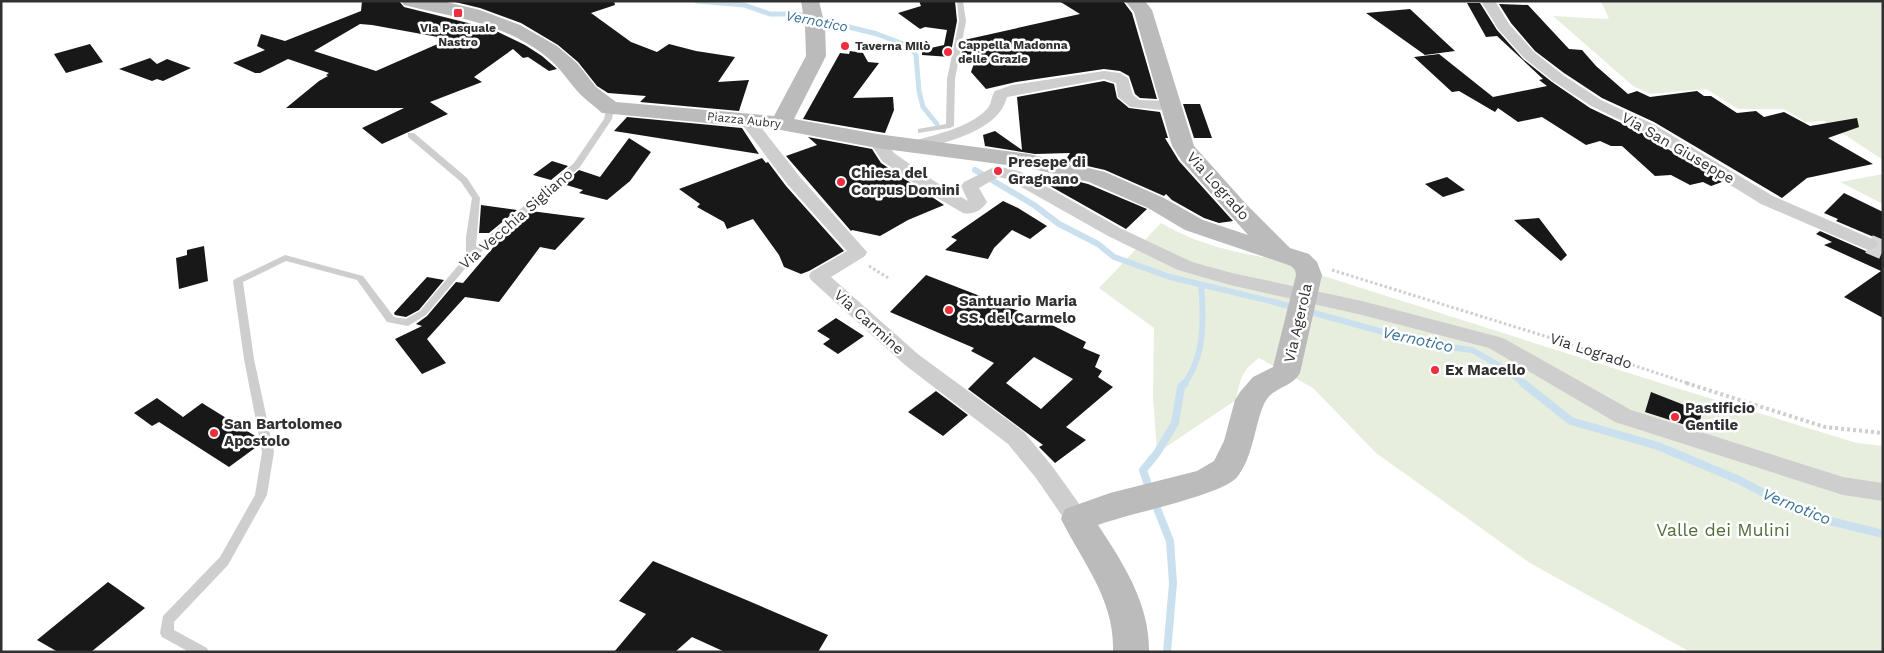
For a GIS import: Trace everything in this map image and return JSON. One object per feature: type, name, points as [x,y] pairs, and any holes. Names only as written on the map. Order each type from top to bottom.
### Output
[{"type":"street","points":[[410,1],[450,7],[506,24],[529,37],[568,65],[589,91],[610,108]]},
{"type":"street","name":"Via Logrado","points":[[1134,1],[1143,10],[1183,146],[1238,210],[1297,263]]},
{"type":"street","name":"Via San Giuseppe","points":[[1488,1],[1504,26],[1529,55],[1558,78],[1596,103],[1647,127],[1767,200],[1869,244]]},
{"type":"street","points":[[781,123],[816,56],[812,11]]},
{"type":"street","points":[[919,138],[957,132],[982,120],[997,105],[1000,94],[1012,90],[1104,75],[1115,76],[1123,81],[1126,97],[1135,104],[1172,106]]},
{"type":"street","name":"Piazza Aubry","points":[[610,108],[781,123],[877,141],[919,138],[971,152],[1029,160],[1097,177],[1156,203],[1194,225],[1210,230]]},
{"type":"street","name":"Via Carmine","points":[[747,120],[794,181],[858,252],[818,276],[912,360],[1016,438],[1044,472],[1077,519]]},
{"type":"street","points":[[877,141],[888,157],[928,185],[969,209],[978,202],[970,186],[996,171],[1013,175],[1114,232],[1185,266],[1496,342],[1623,416],[1843,486],[1883,492]]},
{"type":"street","points":[[1210,230],[1230,226],[1239,219],[1238,210]]},
{"type":"street","points":[[1210,230],[1297,263]]},
{"type":"street","name":"Via Agerola","points":[[1077,519],[1110,506],[1206,481],[1226,469],[1239,442],[1250,400],[1263,384],[1286,373],[1289,360],[1297,263]]},
{"type":"street","points":[[1077,519],[1112,578],[1128,615],[1134,638],[1131,652]]},
{"type":"lane","points":[[919,138],[950,126],[950,81],[964,21],[960,1]]},
{"type":"lane","name":"Via Vecchia Sigliano","points":[[202,652],[166,633],[168,620],[224,561],[261,495],[268,452],[249,359],[238,281],[285,258],[360,278],[392,320],[408,322],[423,313],[471,256],[577,165],[608,119],[610,108]]},
{"type":"lane","points":[[411,135],[464,180],[476,198],[470,237],[471,256]]},
{"type":"path","name":"Via Logrado","points":[[1297,263],[1462,309],[1806,422],[1825,427],[1883,433]]},
{"type":"green space","points":[[1601,1],[1883,1],[1883,160],[1824,121],[1805,122],[1784,109],[1738,109],[1706,89],[1650,94],[1633,86],[1553,16],[1609,19]]},
{"type":"green space","points":[[1883,174],[1883,204],[1840,182]]},
{"type":"green space","name":"Valle dei Mulini","points":[[1161,223],[1187,236],[1212,245],[1267,258],[1673,387],[1857,443],[1883,446],[1883,652],[1690,652],[1530,563],[1376,453],[1313,388],[1259,358],[1245,371],[1236,400],[1157,453],[1153,396],[1154,328],[1099,288]]},
{"type":"building","points":[[362,1],[399,1],[404,7],[492,29],[525,45],[557,69],[549,71],[528,57],[523,58],[513,49],[474,77],[482,82],[430,102],[448,114],[382,144],[362,128],[404,108],[286,108],[328,76],[326,75],[329,73],[288,59],[260,73],[255,73],[233,63],[265,50],[257,46],[261,34],[285,41],[361,11]],"holes":[[[360,24],[449,39],[376,71],[314,51]]]},
{"type":"building","points":[[451,1],[614,1],[615,5],[591,13],[631,42],[657,52],[669,44],[696,51],[735,57],[718,82],[749,80],[739,111],[640,102],[646,96],[608,93],[597,86],[578,62],[558,45],[521,23],[480,8]]},
{"type":"building","points":[[919,1],[955,1],[957,21],[950,57],[922,55],[922,50],[944,45],[947,30],[925,27],[920,29],[898,13],[921,6]]},
{"type":"building","points":[[1059,1],[1123,1],[1132,13],[1157,99],[1140,98],[1135,94],[1129,76],[1120,71],[1104,69],[1016,82],[986,89],[971,72],[976,58],[961,57],[964,40],[1080,14]]},
{"type":"building","points":[[1467,3],[1480,3],[1497,30],[1523,59],[1552,82],[1590,108],[1640,132],[1722,182],[1711,186],[1703,182],[1690,185],[1671,175],[1655,176],[1622,146],[1611,146],[1600,141],[1586,145],[1542,117],[1518,122],[1498,108],[1495,112],[1459,91],[1452,92],[1414,57],[1439,54],[1493,97],[1547,86],[1539,80],[1543,79],[1497,36],[1486,37]]},
{"type":"building","points":[[1499,4],[1528,5],[1569,49],[1582,50],[1596,66],[1628,94],[1637,91],[1650,97],[1697,91],[1704,96],[1711,96],[1737,113],[1756,111],[1764,117],[1784,112],[1810,126],[1857,118],[1859,127],[1828,138],[1873,164],[1807,178],[1782,198],[1654,122],[1602,98],[1564,73],[1535,51],[1511,23]]},
{"type":"building","points":[[1410,9],[1455,51],[1425,55],[1366,13]]},
{"type":"building","points":[[90,44],[103,62],[66,73],[54,54]]},
{"type":"building","points":[[850,51],[863,53],[868,62],[879,63],[853,98],[893,97],[894,110],[885,133],[803,119],[840,53],[849,54]]},
{"type":"building","points":[[150,58],[157,64],[167,59],[191,68],[163,81],[157,79],[152,81],[119,69]]},
{"type":"building","points":[[1104,81],[1114,84],[1117,98],[1129,108],[1160,112],[1168,138],[1165,138],[1179,161],[1233,221],[1219,223],[1204,218],[1172,200],[1166,194],[1164,196],[1105,170],[1065,161],[1070,153],[1035,154],[985,146],[983,135],[995,131],[1022,150],[1017,97]]},
{"type":"building","points":[[1183,104],[1200,104],[1212,138],[1194,138]]},
{"type":"building","points":[[627,117],[742,128],[759,154],[614,131]]},
{"type":"building","name":"Chiesa del Corpus Domini","points":[[808,137],[872,149],[881,163],[944,205],[908,220],[880,236],[851,231],[786,156],[817,145]]},
{"type":"building","points":[[629,138],[651,152],[630,181],[607,200],[579,193],[583,190],[563,184],[579,170],[600,177]]},
{"type":"building","points":[[762,158],[766,163],[768,162],[786,186],[844,251],[801,274],[784,267],[779,255],[753,219],[727,229],[724,222],[697,207],[700,204],[679,189]]},
{"type":"building","points":[[552,161],[568,166],[551,180],[533,175]]},
{"type":"building","points":[[1056,176],[1088,184],[1147,209],[1126,229],[1050,186]]},
{"type":"building","points":[[1447,177],[1465,190],[1443,197],[1425,184]]},
{"type":"building","points":[[1844,193],[1883,212],[1883,318],[1844,297],[1881,271],[1824,245],[1832,242],[1816,234],[1820,231],[1868,252],[1876,250],[1880,245],[1876,238],[1836,221],[1838,219],[1824,213]]},
{"type":"building","points":[[1003,201],[1047,226],[1030,239],[1012,230],[994,248],[988,259],[945,250],[957,240],[951,237]]},
{"type":"building","points":[[481,205],[517,210],[489,233],[479,233]]},
{"type":"building","points":[[531,211],[585,218],[555,250],[540,247],[499,302],[465,297],[427,339],[446,363],[422,374],[395,339],[422,326],[416,324],[427,316],[456,282],[463,283],[502,237]]},
{"type":"building","points":[[1539,218],[1567,255],[1561,261],[1514,220]]},
{"type":"building","points":[[204,246],[208,281],[179,289],[176,258],[187,255],[187,250]]},
{"type":"building","points":[[926,275],[1044,321],[1086,342],[1083,348],[1100,355],[1095,367],[1102,371],[1098,377],[1113,387],[1066,427],[1086,440],[1055,463],[1039,447],[1043,445],[968,389],[994,363],[971,351],[974,348],[890,312]],"holes":[[[1034,357],[1073,379],[1041,409],[1006,383]]]},
{"type":"building","points":[[427,277],[444,280],[419,310],[406,317],[395,315],[394,313]]},
{"type":"building","points":[[836,318],[864,336],[838,354],[823,344],[830,339],[817,331]]},
{"type":"building","points":[[936,391],[968,415],[943,436],[908,412]]},
{"type":"building","points":[[1651,392],[1702,412],[1698,429],[1645,412]]},
{"type":"building","name":"San Bartolomeo Apostolo","points":[[157,398],[183,417],[202,403],[257,437],[258,441],[252,446],[255,448],[229,467],[159,422],[152,426],[134,413]]},
{"type":"building","points":[[653,561],[828,635],[818,652],[725,652],[692,637],[675,652],[614,652],[646,614],[619,601]]},
{"type":"building","points":[[108,582],[145,608],[91,652],[58,652],[37,640]]},
{"type":"waterway","name":"Vernotico","points":[[697,1],[744,5],[770,14],[797,14],[877,34],[911,47],[916,55],[919,91],[923,107],[937,124]]},
{"type":"waterway","name":"Vernotico","points":[[975,170],[1034,205],[1059,224],[1098,244],[1114,257],[1170,277],[1274,302],[1427,344],[1472,350],[1507,370],[1524,384]]},
{"type":"waterway","points":[[1184,384],[1196,362],[1202,336],[1203,310],[1201,285]]},
{"type":"waterway","name":"Vernotico","points":[[1523,383],[1571,421],[1658,446],[1739,480],[1792,508],[1822,519],[1883,534]]},
{"type":"waterway","points":[[1150,491],[1143,470],[1157,453],[1175,423],[1181,387],[1184,384]]},
{"type":"waterway","points":[[1154,501],[1170,541],[1173,583],[1167,652]]},
{"type":"tunnel","points":[[1869,244],[1883,250]]},
{"type":"place","name":"Via Pasquale Nastro","points":[[458,13]]},
{"type":"place","name":"Taverna Milò","points":[[845,46]]},
{"type":"place","name":"Cappella Madonna delle Grazie","points":[[948,52]]},
{"type":"place","name":"Presepe di Gragnano","points":[[998,171]]},
{"type":"place","name":"Chiesa del Corpus Domini","points":[[841,182]]},
{"type":"place","name":"Santuario Maria SS. del Carmelo","points":[[949,310]]},
{"type":"place","name":"Ex Macello","points":[[1435,370]]},
{"type":"place","name":"Pastificio Gentile","points":[[1675,417]]},
{"type":"place","name":"San Bartolomeo Apostolo","points":[[214,433]]}]
